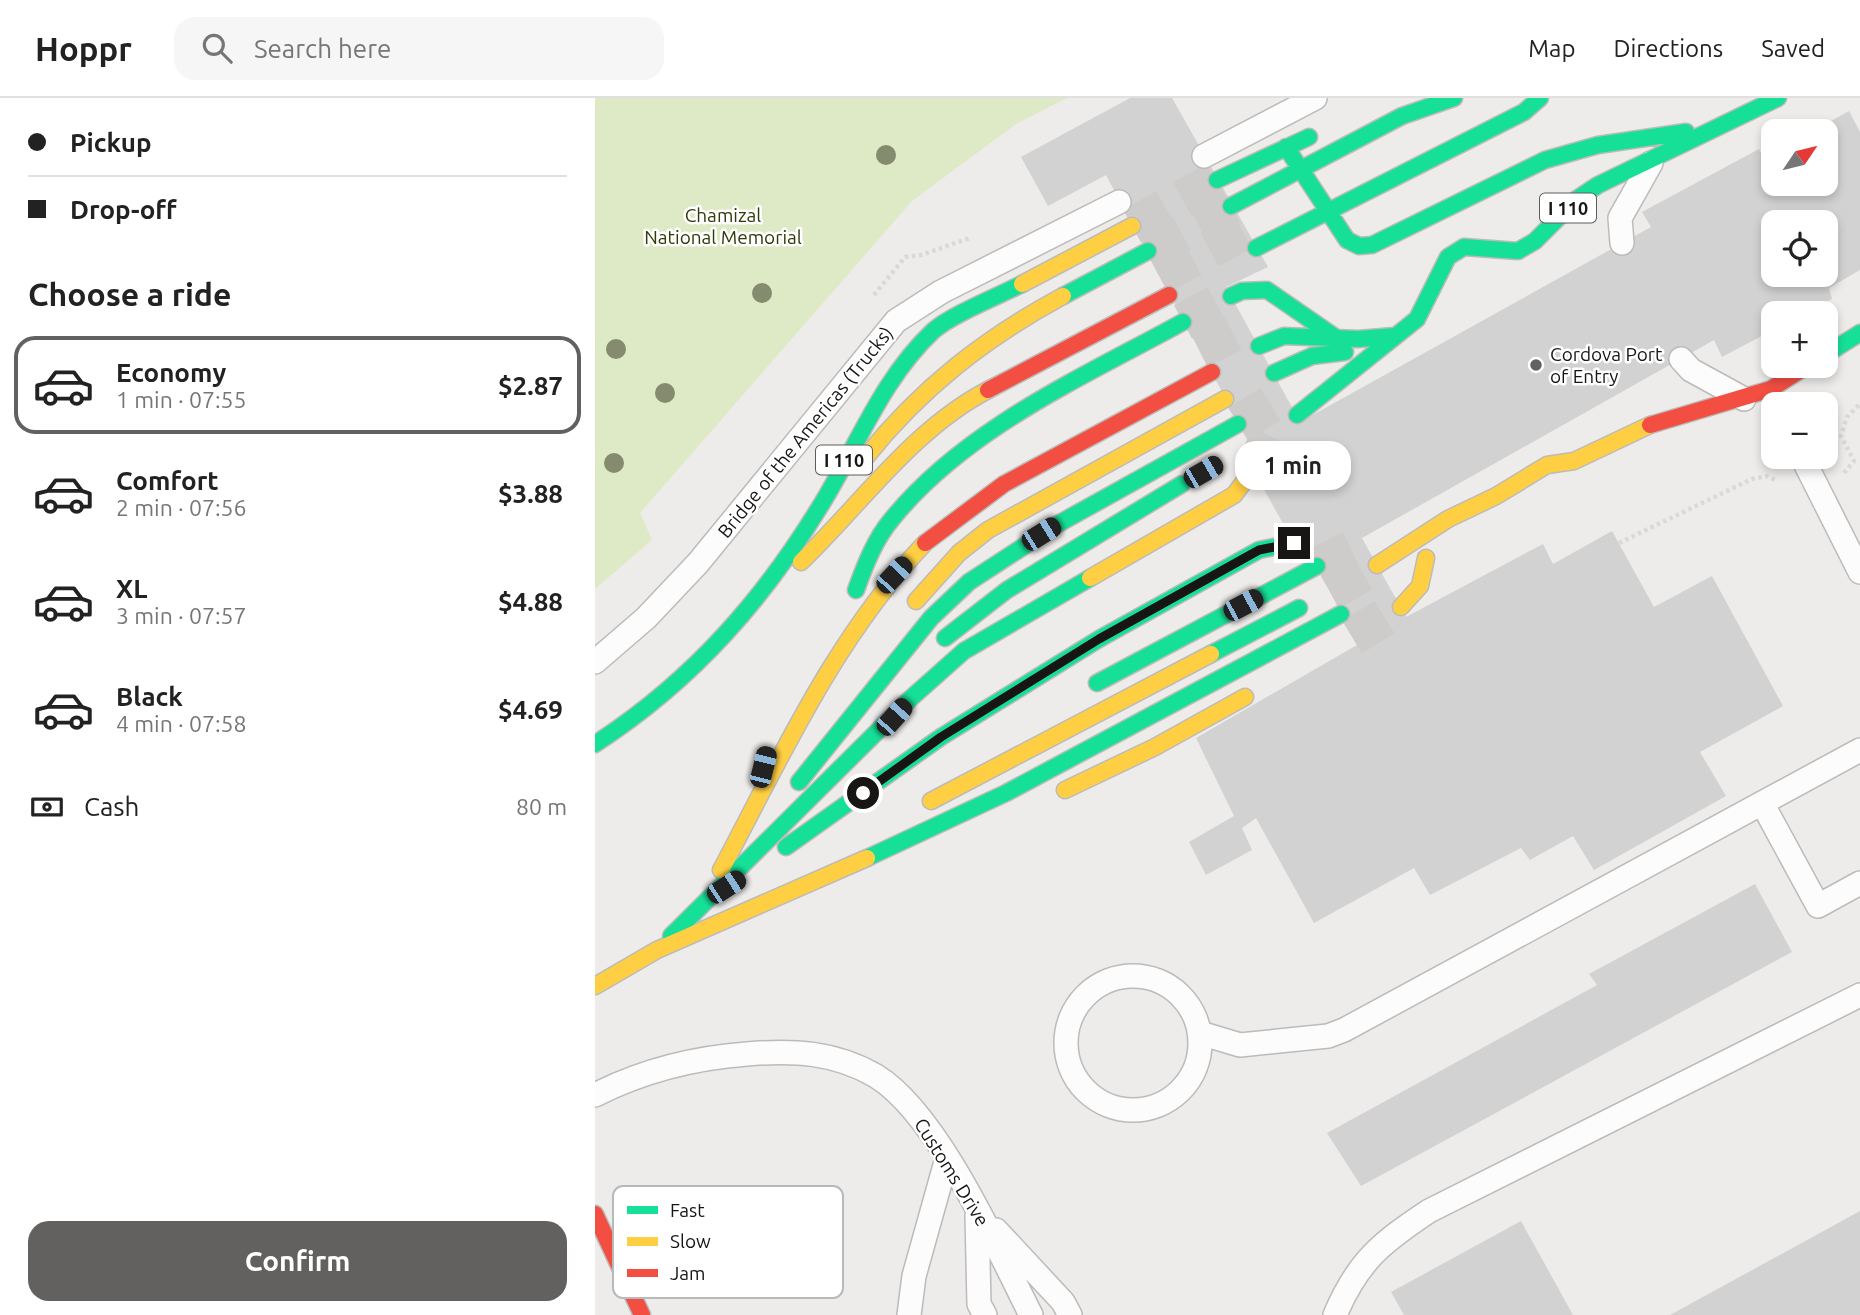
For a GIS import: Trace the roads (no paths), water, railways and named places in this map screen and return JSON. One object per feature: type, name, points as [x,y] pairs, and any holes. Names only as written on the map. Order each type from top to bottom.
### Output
[{"type":"main road","points":[[1231,206],[1402,116],[1454,98]]},
{"type":"main road","points":[[1454,129],[1528,98]]},
{"type":"main road","points":[[1256,248],[1328,214],[1524,112],[1540,98]]},
{"type":"main road","name":"I 110","points":[[1297,415],[1417,319],[1448,257],[1464,247],[1518,251],[1535,242],[1577,199],[1598,185],[1653,161],[1778,98]]},
{"type":"main road","points":[[1286,148],[1347,240],[1359,246],[1372,245],[1545,160],[1598,145],[1720,127]]},
{"type":"main road","points":[[1217,180],[1321,131]]},
{"type":"main road","name":"I 110","points":[[786,561],[896,371],[917,346],[935,329],[1132,226]]},
{"type":"main road","name":"I 110","points":[[736,624],[880,438],[958,362],[1001,331],[1148,251]]},
{"type":"main road","points":[[1231,296],[1242,291],[1267,290],[1335,337]]},
{"type":"main road","name":"I 110","points":[[595,744],[668,691],[819,545],[934,425],[984,391],[1169,295]]},
{"type":"main road","points":[[1279,320],[1316,336]]},
{"type":"main road","points":[[897,543],[853,595],[868,558],[891,519],[928,479],[1028,410],[1183,322]]},
{"type":"main road","points":[[1838,347],[1860,333]]},
{"type":"main road","points":[[1259,346],[1284,336],[1358,339],[1394,336]]},
{"type":"main road","name":"I 110","points":[[1274,373],[1297,360],[1343,352],[1394,336]]},
{"type":"main road","points":[[958,362],[1010,349]]},
{"type":"main road","points":[[706,900],[817,689],[894,575],[929,538],[1004,484],[1212,372]]},
{"type":"main road","name":"I 110","points":[[1311,384],[1343,378]]},
{"type":"main road","points":[[1778,392],[1794,378]]},
{"type":"main road","points":[[1377,565],[1448,519],[1496,496],[1547,465],[1574,461],[1599,452],[1639,428],[1744,399],[1761,397]]},
{"type":"main road","points":[[903,619],[959,553],[988,530],[1225,399]]},
{"type":"main road","points":[[706,900],[931,618],[968,582],[1058,524],[1238,425]]},
{"type":"main road","points":[[657,950],[877,735],[910,699],[964,651],[1104,573],[1234,495],[1253,470]]},
{"type":"main road","points":[[932,649],[1007,590],[1192,479]]},
{"type":"main road","points":[[1388,536],[1448,519]]},
{"type":"main road","points":[[1408,571],[1426,558],[1448,519]]},
{"type":"main road","points":[[706,900],[807,834],[941,737],[1099,639],[1259,550],[1294,543]]},
{"type":"main road","points":[[1401,607],[1419,592],[1425,580],[1426,558]]},
{"type":"main road","points":[[1085,690],[1317,566]]},
{"type":"main road","points":[[912,814],[1081,720],[1318,598]]},
{"type":"main road","points":[[595,986],[657,950],[824,878],[1006,793],[1196,694],[1341,614]]},
{"type":"main road","points":[[852,715],[875,661]]},
{"type":"main road","points":[[852,715],[915,663]]},
{"type":"main road","points":[[1054,795],[1155,747],[1259,689]]},
{"type":"main road","points":[[753,808],[771,738]]},
{"type":"main road","points":[[807,834],[895,791]]},
{"type":"main road","points":[[824,878],[890,830]]},
{"type":"main road","points":[[824,878],[927,848]]},
{"type":"main road","points":[[595,1214],[613,1253]]},
{"type":"main road","points":[[634,1298],[642,1315]]},
{"type":"lane","points":[[1204,156],[1315,98]]},
{"type":"lane","points":[[1622,243],[1620,218],[1653,161]]},
{"type":"lane","name":"Bridge of the Americas (Trucks)","points":[[595,662],[646,618],[698,563],[896,321],[941,292],[1119,202]]},
{"type":"lane","points":[[1681,359],[1691,370],[1744,399]]},
{"type":"lane","points":[[1807,469],[1860,572]]},
{"type":"lane","points":[[1200,1033],[1240,1045],[1315,1038],[1344,1030],[1860,750]]},
{"type":"lane","points":[[1762,803],[1818,906],[1860,883]]},
{"type":"lane","points":[[1122,976],[1149,977],[1173,989],[1191,1008],[1200,1033],[1199,1060],[1187,1084],[1167,1102],[1143,1110],[1116,1109],[1093,1097],[1074,1078],[1065,1053],[1067,1026],[1078,1003],[1098,985],[1122,976]]},
{"type":"lane","points":[[1335,1315],[1349,1281],[1384,1241],[1429,1211],[1860,995]]},
{"type":"lane","name":"Customs Drive","points":[[595,1095],[633,1076],[702,1058],[793,1050],[829,1056],[877,1077],[916,1113],[947,1158],[977,1209],[1031,1315]]},
{"type":"lane","points":[[909,1315],[913,1276],[947,1158]]},
{"type":"lane","points":[[977,1209],[982,1311]]},
{"type":"lane","points":[[977,1209],[1063,1302],[1070,1315]]},
{"type":"tunnel","points":[[1132,226],[1217,180]]},
{"type":"tunnel","points":[[1148,251],[1231,206]]},
{"type":"tunnel","points":[[1159,276],[1246,230]]},
{"type":"tunnel","points":[[1183,322],[1231,296]]},
{"type":"tunnel","points":[[1199,350],[1247,326]]},
{"type":"tunnel","points":[[1238,424],[1286,395]]},
{"type":"tunnel","points":[[1253,470],[1275,427]]},
{"type":"tunnel","points":[[1317,566],[1365,543]]},
{"type":"tunnel","points":[[1330,592],[1377,565]]},
{"type":"tunnel","points":[[1352,637],[1401,607]]},
{"type":"place","name":"Cordova Port of Entry","points":[[1536,365]]},
{"type":"park label","name":"Chamizal National Memorial","points":[[723,226]]}]
